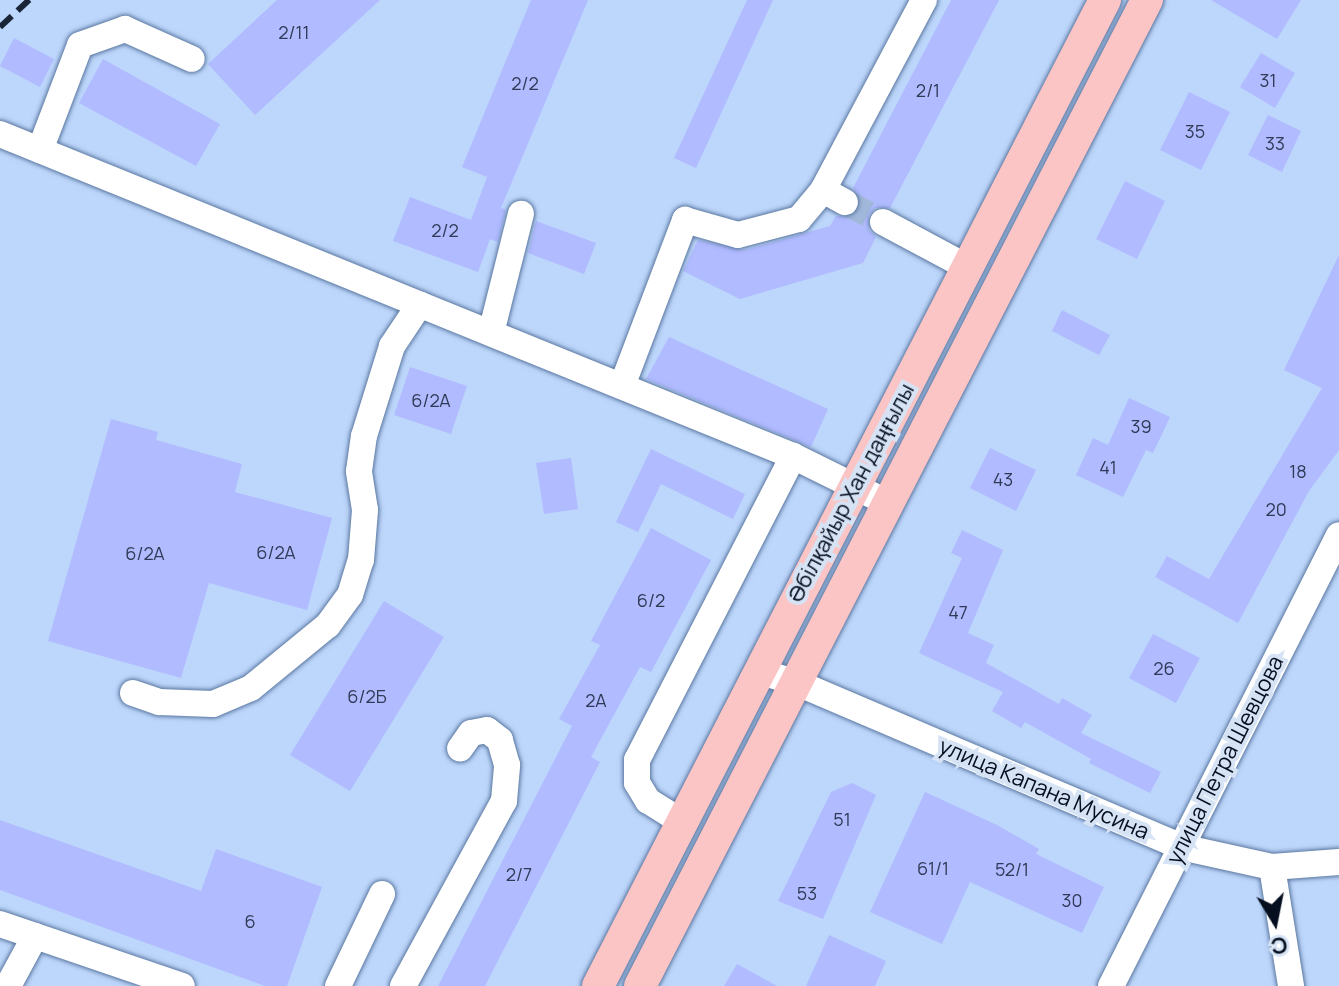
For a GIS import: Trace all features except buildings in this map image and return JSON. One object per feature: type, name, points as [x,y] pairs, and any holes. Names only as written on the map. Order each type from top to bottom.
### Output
[{"type":"main road","name":"Әбілқайыр Хан даңғылы","points":[[598,986],[1105,0]]},
{"type":"main road","name":"Әбілқайыр Хан даңғылы","points":[[640,986],[1147,0]]},
{"type":"street","points":[[622,386],[685,220],[738,235],[799,219],[834,196],[924,0]]},
{"type":"street","points":[[40,150],[80,45],[125,29],[192,59]]},
{"type":"street","points":[[0,134],[793,456],[888,503]]},
{"type":"street","points":[[491,333],[521,214]]},
{"type":"street","points":[[883,222],[967,267]]},
{"type":"street","points":[[133,693],[159,702],[213,704],[225,699],[289,662],[343,605],[361,560],[364,436],[392,346],[420,304]]},
{"type":"street","points":[[682,822],[648,801],[637,783],[637,760],[793,456]]},
{"type":"street","name":"улица Петра Шевцова","points":[[1111,986],[1339,535]]},
{"type":"street","name":"улица Капана Мусина","points":[[758,671],[795,682],[1181,847],[1272,867],[1339,862]]},
{"type":"street","points":[[403,986],[504,801],[507,765],[500,740],[487,730],[471,733],[460,749]]},
{"type":"street","points":[[1272,867],[1291,986]]},
{"type":"street","points":[[338,986],[382,894]]},
{"type":"street","points":[[0,924],[182,986]]},
{"type":"street","points":[[8,986],[35,936]]},
{"type":"tunnel","points":[[845,202],[883,222]]},
{"type":"railway","points":[[0,27],[29,0]]}]
